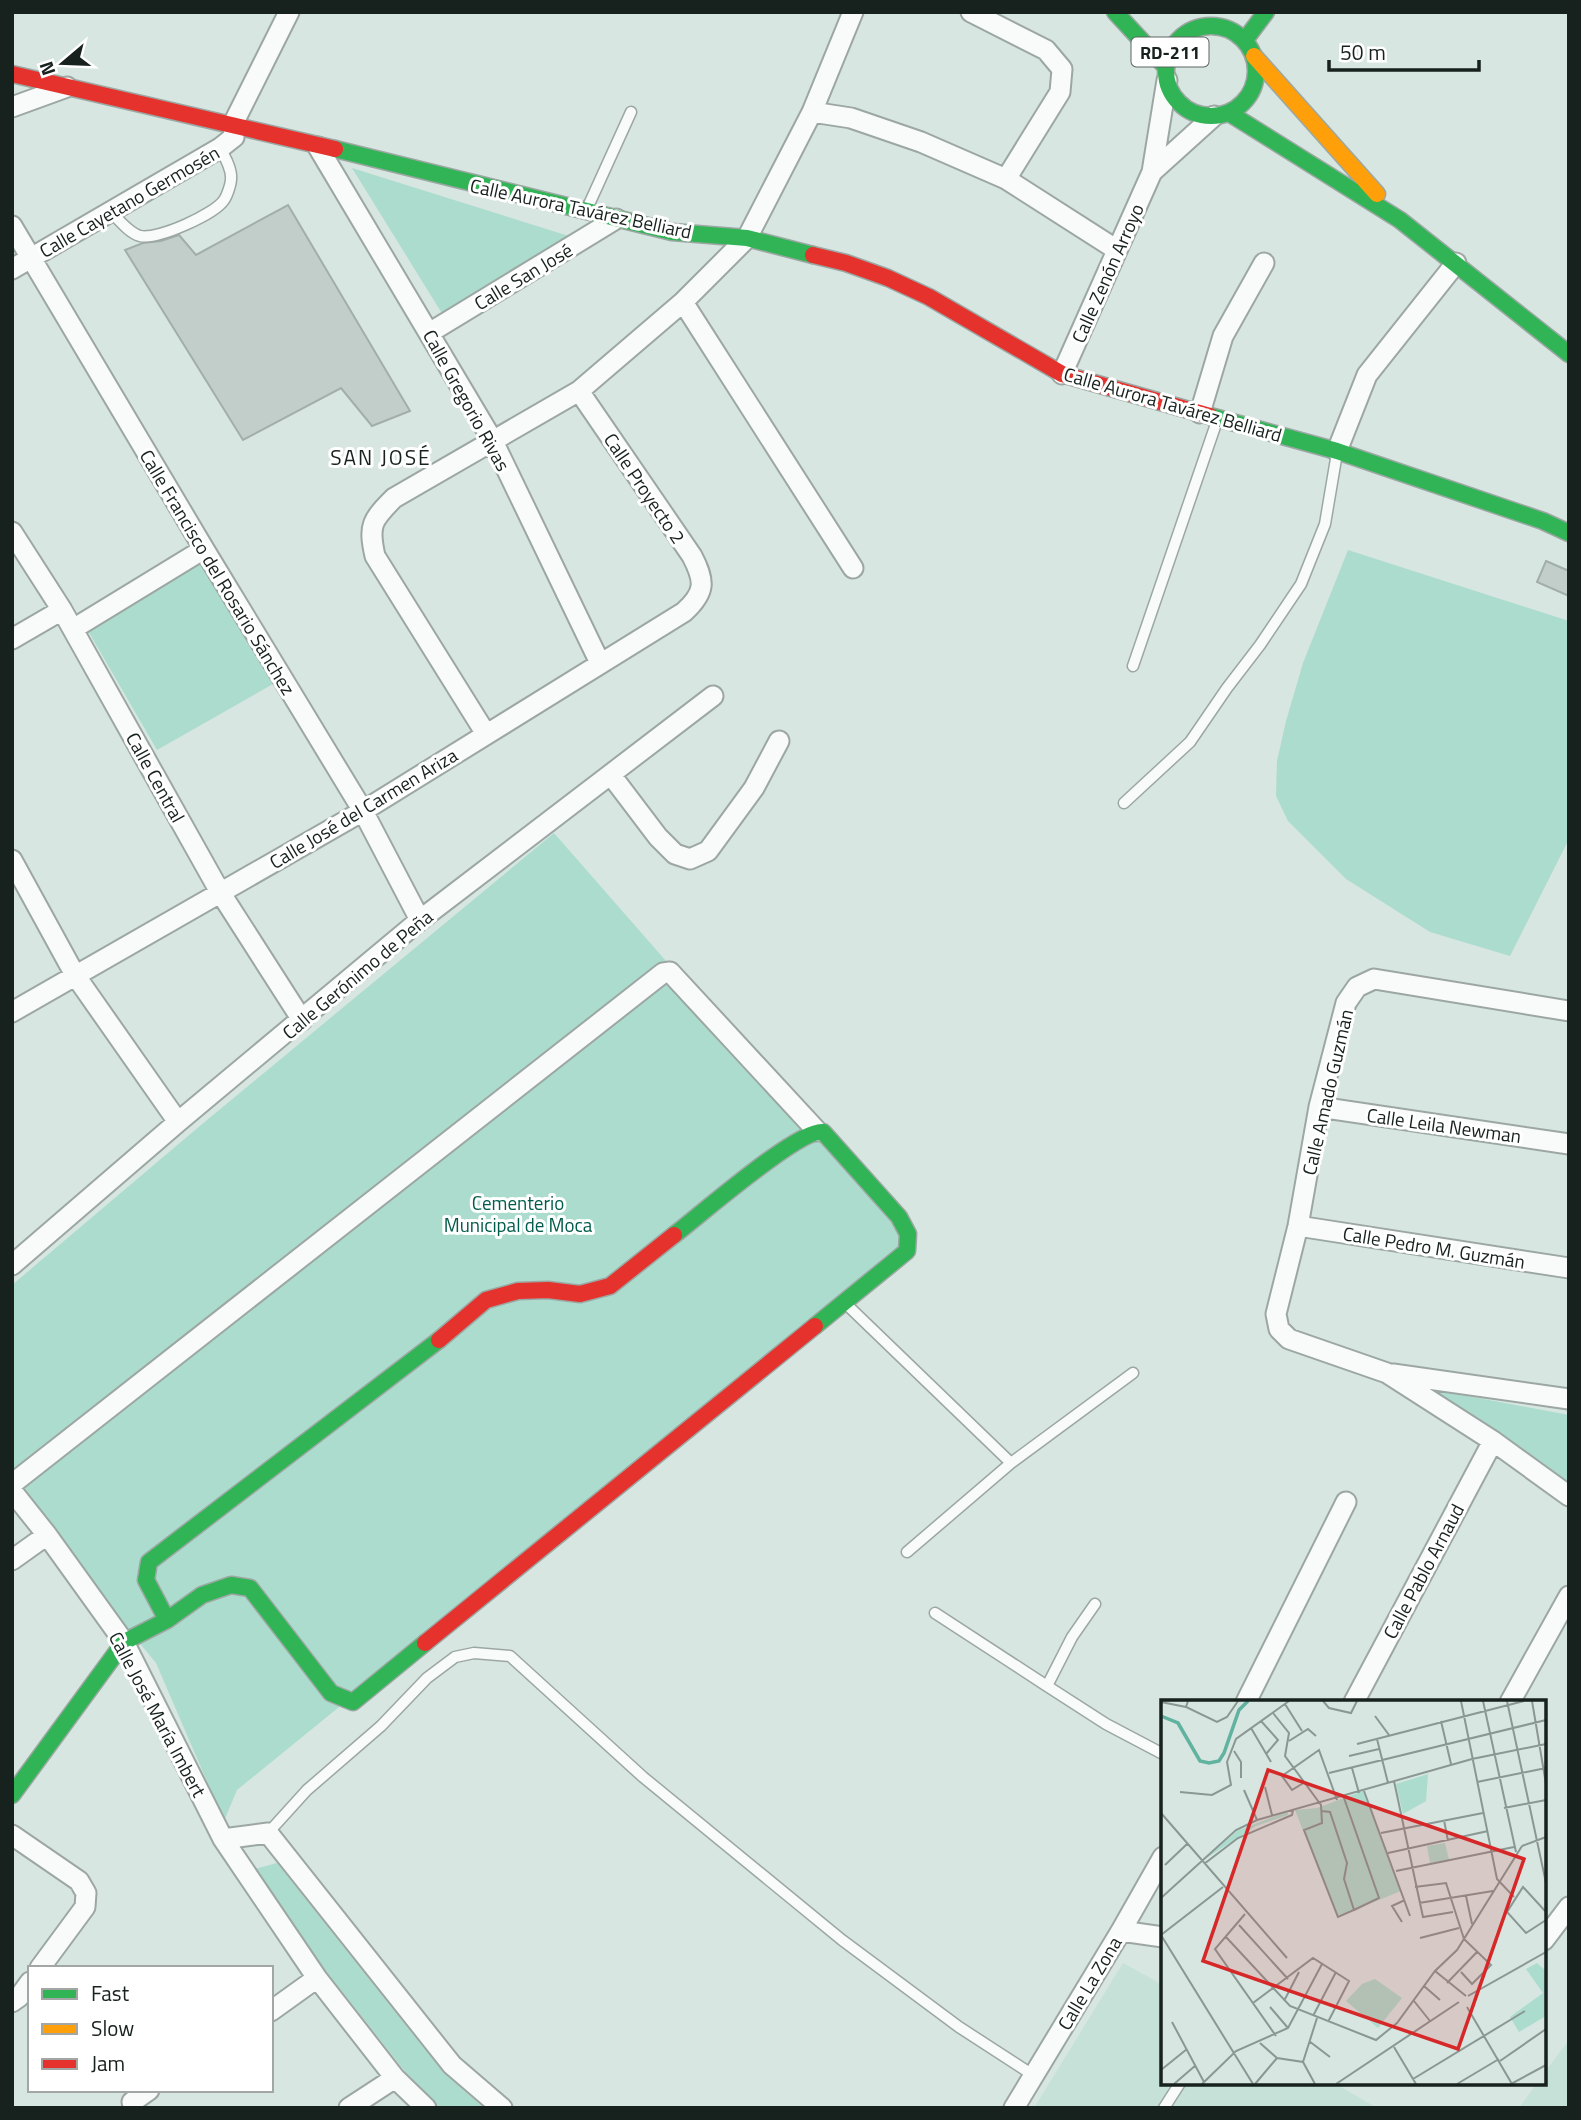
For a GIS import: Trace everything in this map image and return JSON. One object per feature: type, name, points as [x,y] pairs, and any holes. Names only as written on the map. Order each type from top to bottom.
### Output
[{"type":"street","points":[[233,124],[289,12]]},
{"type":"street","points":[[486,734],[374,556],[370,534],[379,514],[394,498],[579,391],[683,302],[747,238],[812,111],[853,12]]},
{"type":"street","points":[[971,12],[1046,50],[1062,69],[1060,92],[1006,179]]},
{"type":"street","name":"RD-211","points":[[1115,12],[1166,74],[1173,95],[1184,107],[1198,114],[1222,115],[1400,220],[1569,354]]},
{"type":"street","name":"RD-211","points":[[1192,12],[1214,25],[1231,30],[1245,40],[1254,56],[1400,220]]},
{"type":"street","points":[[1245,40],[1266,12]]},
{"type":"street","name":"RD-211","points":[[1166,74],[1170,50],[1181,36],[1197,27],[1214,25]]},
{"type":"street","points":[[1222,115],[1243,103],[1252,89],[1256,73],[1254,56]]},
{"type":"street","name":"Calle Aurora Tavárez Belliard","points":[[12,74],[233,124],[672,232],[747,238],[846,263],[929,297],[1062,374],[1337,451],[1543,521],[1569,533]]},
{"type":"street","name":"Calle Zenón Arroyo","points":[[1062,374],[1152,172],[1166,74]]},
{"type":"street","points":[[12,107],[67,87]]},
{"type":"street","points":[[812,111],[851,118],[921,142],[1006,179],[1117,250]]},
{"type":"street","name":"Calle Zenón Arroyo","points":[[1152,172],[1222,115]]},
{"type":"street","name":"Calle Cayetano Germosén","points":[[12,269],[220,148],[234,137],[233,124]]},
{"type":"street","name":"Calle Gregorio Rivas","points":[[318,147],[493,441],[600,663]]},
{"type":"street","name":"Calle San José","points":[[429,333],[616,219]]},
{"type":"street","name":"Calle Francisco del Rosario Sánchez","points":[[12,226],[363,811],[420,920]]},
{"type":"street","points":[[1209,415],[1223,336],[1264,262]]},
{"type":"street","points":[[1337,451],[1367,375],[1456,263]]},
{"type":"street","points":[[683,302],[853,568]]},
{"type":"street","name":"Calle Proyecto 2","points":[[579,391],[692,556],[700,571],[702,588]]},
{"type":"street","name":"Calle Central","points":[[12,532],[62,610],[220,892],[302,1020]]},
{"type":"street","points":[[72,629],[204,549]]},
{"type":"street","name":"Calle José del Carmen Ariza","points":[[12,1013],[363,811],[684,612],[695,602],[702,588]]},
{"type":"street","points":[[12,639],[62,610]]},
{"type":"street","name":"Calle Gerónimo de Peña","points":[[12,1265],[420,920],[713,696]]},
{"type":"street","points":[[611,775],[658,837],[675,855],[690,859],[708,851],[754,788],[779,741]]},
{"type":"street","points":[[12,860],[75,975],[178,1122]]},
{"type":"street","points":[[12,1484],[663,973],[670,972],[817,1131]]},
{"type":"street","name":"Calle Amado Guzmán","points":[[1387,1373],[1289,1339],[1279,1329],[1276,1314],[1298,1226],[1319,1107],[1346,1003],[1357,987],[1374,979],[1569,1011]]},
{"type":"street","name":"Calle Leila Newman","points":[[1319,1107],[1569,1144]]},
{"type":"street","points":[[12,1796],[124,1642],[167,1620],[202,1595],[231,1585],[250,1588],[331,1693],[353,1702],[907,1251],[908,1234],[898,1217],[823,1132],[817,1131],[786,1147],[610,1286],[580,1294],[548,1290],[518,1291],[486,1300],[423,1353],[149,1562],[146,1580],[167,1620]]},
{"type":"street","name":"Calle Pedro M. Guzmán","points":[[1298,1226],[1569,1268]]},
{"type":"street","points":[[1387,1373],[1569,1399]]},
{"type":"street","points":[[1387,1373],[1493,1441],[1569,1496]]},
{"type":"street","name":"Calle Pablo Arnaud","points":[[1355,1700],[1493,1441]]},
{"type":"street","name":"Calle José María Imbert","points":[[12,1491],[124,1642],[223,1839],[317,1978],[396,2078],[426,2108]]},
{"type":"street","points":[[1247,1700],[1346,1502]]},
{"type":"street","points":[[12,1560],[47,1535]]},
{"type":"street","points":[[1511,1700],[1569,1596]]},
{"type":"street","points":[[223,1839],[268,1833],[452,2065],[502,2108]]},
{"type":"street","points":[[12,1835],[79,1881],[86,1894],[85,1907],[41,1966]]},
{"type":"street","name":"Calle La Zona","points":[[1014,2108],[1161,1861]]},
{"type":"street","points":[[1546,1937],[1569,1907]]},
{"type":"street","points":[[1121,1931],[1161,1937]]},
{"type":"street","points":[[273,2010],[317,1978]]},
{"type":"street","points":[[12,2002],[28,1985]]},
{"type":"street","points":[[349,2108],[396,2078]]},
{"type":"street","points":[[132,2102],[146,2092]]},
{"type":"lane","points":[[586,212],[631,113]]},
{"type":"lane","points":[[111,212],[124,226],[140,236],[164,234],[192,222],[224,201],[232,179],[220,148]]},
{"type":"lane","points":[[1133,666],[1209,415]]},
{"type":"lane","points":[[1124,803],[1190,742],[1227,688],[1261,646],[1301,584],[1325,524],[1337,451]]},
{"type":"lane","points":[[844,1302],[1012,1463]]},
{"type":"lane","points":[[907,1552],[1012,1463],[1133,1373]]},
{"type":"lane","points":[[1047,1686],[1072,1637],[1095,1604]]},
{"type":"lane","points":[[934,1613],[1106,1724],[1161,1753]]},
{"type":"lane","points":[[268,1833],[307,1790],[381,1726],[427,1678],[456,1657],[474,1653],[510,1656],[643,1777],[842,1940],[959,2027],[1033,2075]]},
{"type":"lane","points":[[1164,2108],[1179,2085]]},
{"type":"shaded area","points":[[1123,1963],[1161,1984],[1161,2085],[1337,2085],[1377,2108],[1034,2108]]},
{"type":"shaded area","points":[[1569,2040],[1569,2108],[1519,2108],[1536,2085],[1546,2085],[1546,2070]]},
{"type":"green space","points":[[352,168],[572,237],[443,315]]},
{"type":"green space","points":[[1348,550],[1569,621],[1569,839],[1510,956],[1430,932],[1346,879],[1288,821],[1276,796],[1277,761],[1286,721],[1303,663]]},
{"type":"green space","points":[[200,557],[273,684],[157,750],[87,629]]},
{"type":"green space","name":"Cementerio Municipal de Moca","points":[[554,833],[911,1241],[237,1790],[224,1821],[156,1663],[12,1487],[12,1285]]},
{"type":"green space","points":[[1426,1388],[1569,1415],[1569,1483]]},
{"type":"green space","points":[[277,1863],[443,2072],[484,2108],[438,2108],[418,2088],[247,1871]]},
{"type":"building","points":[[288,205],[410,411],[372,426],[341,388],[243,440],[125,250],[179,235],[196,255]]},
{"type":"building","points":[[1546,561],[1569,571],[1569,596],[1537,582]]},
{"type":"traffic: fast","points":[[1115,12],[1166,67]]},
{"type":"traffic: fast","points":[[1245,40],[1266,12]]},
{"type":"traffic: fast","points":[[1211,26],[1228,29],[1243,39],[1253,54],[1256,71],[1253,88],[1243,103],[1228,113],[1211,116],[1194,113],[1179,103],[1169,88],[1166,71],[1169,54],[1179,39],[1194,29],[1211,26]]},
{"type":"traffic: fast","points":[[1229,113],[1400,220],[1569,354]]},
{"type":"traffic: fast","points":[[335,149],[672,232],[747,238],[813,255]]},
{"type":"traffic: fast","points":[[1210,416],[1337,451],[1543,521],[1569,533]]},
{"type":"traffic: fast","points":[[674,1235],[772,1158],[793,1144],[823,1132],[899,1217],[908,1234],[907,1251],[815,1326]]},
{"type":"traffic: fast","points":[[167,1620],[146,1580],[149,1562],[439,1340]]},
{"type":"traffic: fast","points":[[12,1795],[124,1642],[167,1620],[202,1595],[231,1585],[250,1588],[331,1693],[353,1702],[425,1643]]},
{"type":"traffic: slow","points":[[1254,56],[1377,194]]},
{"type":"traffic: jam","points":[[12,74],[335,149]]},
{"type":"traffic: jam","points":[[813,255],[888,278],[929,297],[1062,374],[1210,416]]},
{"type":"traffic: jam","points":[[439,1340],[486,1300],[518,1291],[548,1290],[580,1294],[610,1286],[674,1235]]},
{"type":"traffic: jam","points":[[425,1643],[815,1326]]},
{"type":"district","name":"SAN JOSÉ","points":[[381,457]]}]
